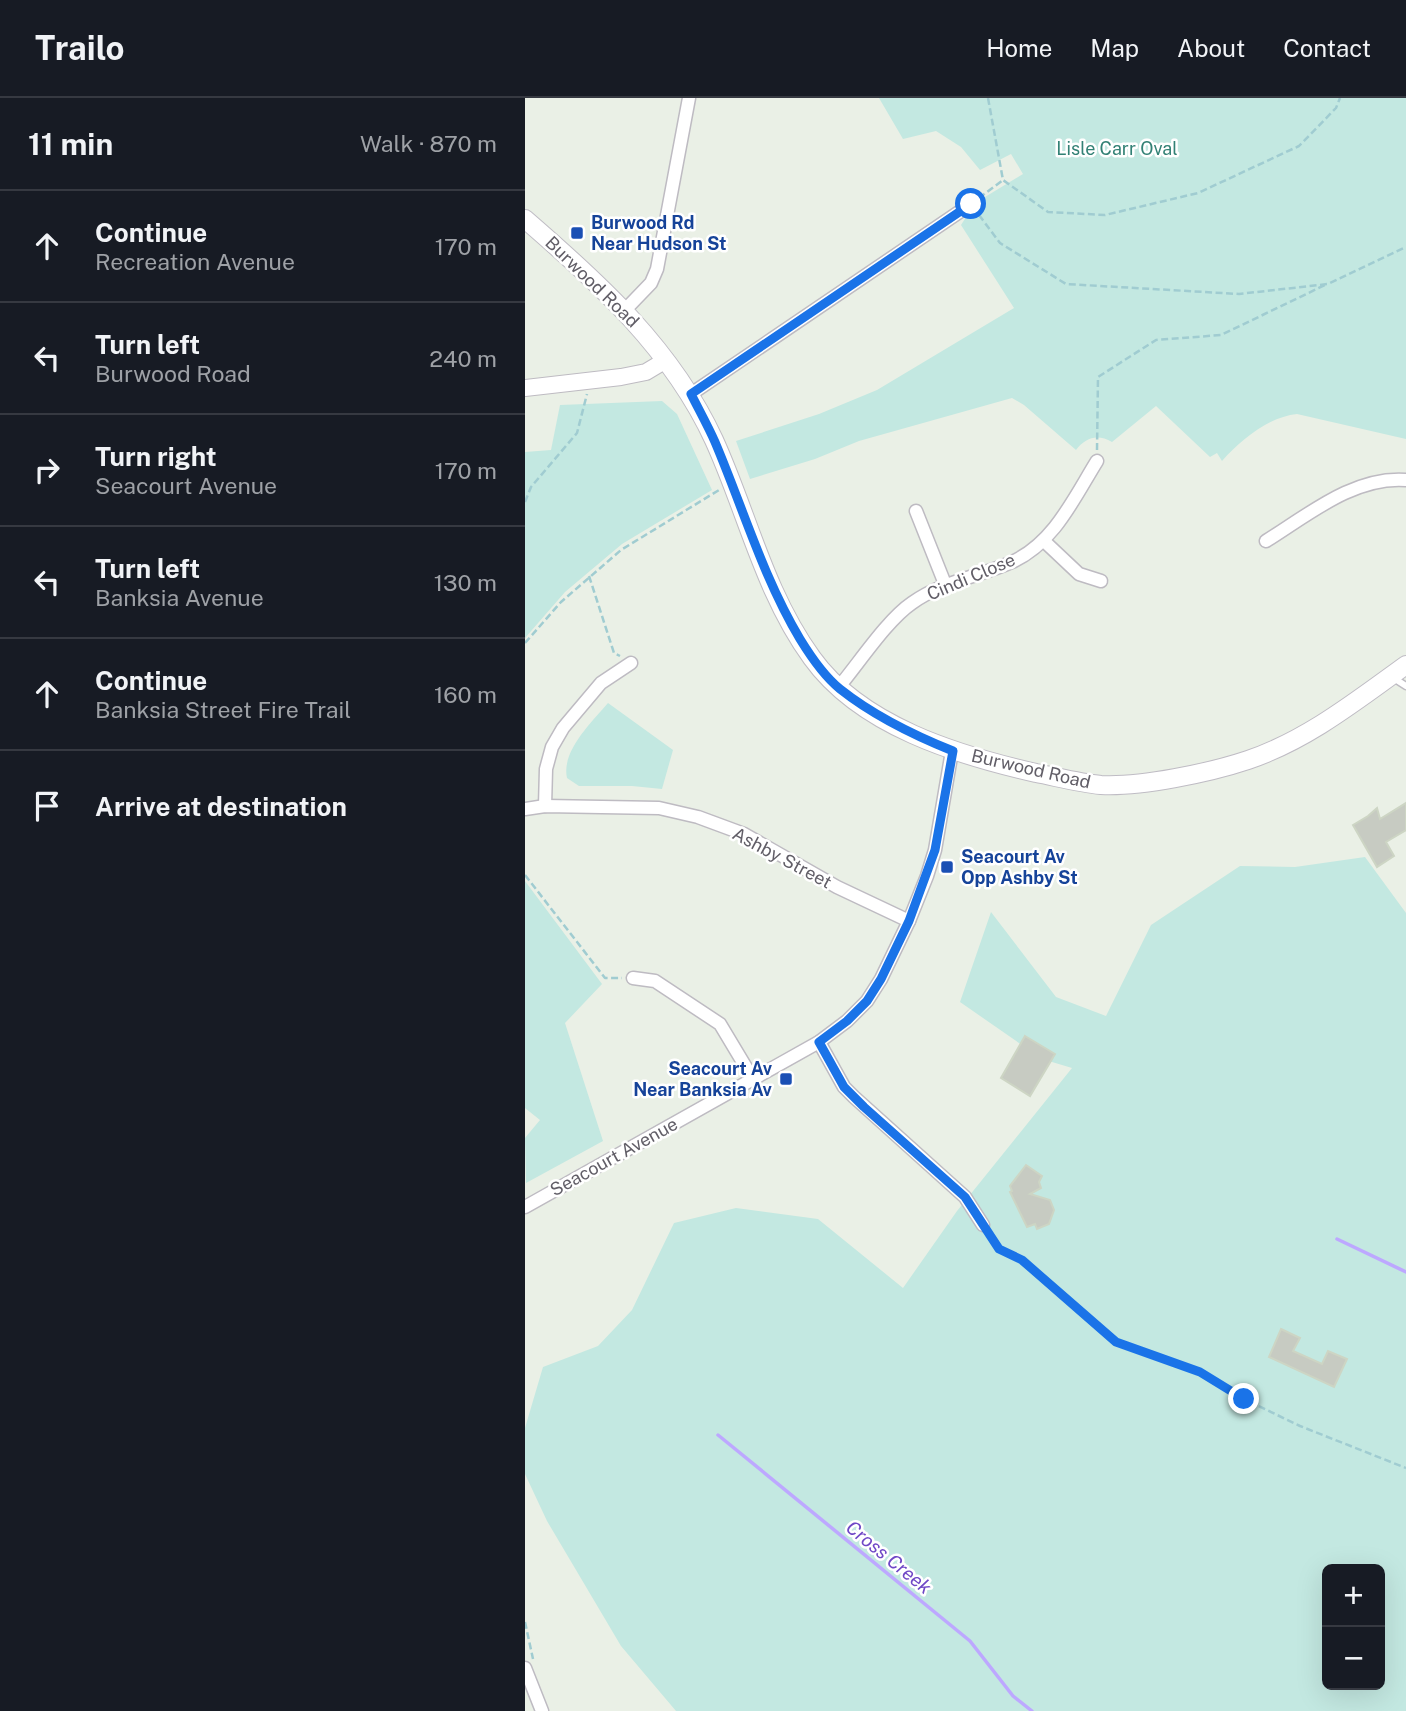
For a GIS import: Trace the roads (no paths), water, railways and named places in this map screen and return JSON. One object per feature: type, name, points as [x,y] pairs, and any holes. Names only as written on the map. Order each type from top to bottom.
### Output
[{"type":"main road","name":"Burwood Road","points":[[525,219],[590,275],[625,310],[691,394],[714,440],[764,570],[787,617],[812,658],[838,688],[912,734],[953,751],[1008,766],[1102,785],[1150,781],[1201,773],[1247,760],[1291,743],[1406,665]]},
{"type":"street","points":[[625,310],[651,283],[657,269],[689,98]]},
{"type":"street","points":[[691,394],[971,204]]},
{"type":"street","points":[[525,388],[646,372],[666,360]]},
{"type":"street","name":"Cindi Close","points":[[838,688],[895,618],[911,603],[945,584],[1014,561],[1044,541],[1097,461]]},
{"type":"street","points":[[1266,541],[1365,484],[1406,480]]},
{"type":"street","points":[[916,511],[945,584]]},
{"type":"street","points":[[1044,541],[1079,574],[1101,582]]},
{"type":"street","points":[[545,806],[546,769],[552,747],[563,728],[601,683],[631,663]]},
{"type":"street","name":"Seacourt Avenue","points":[[525,1207],[819,1042],[847,1021],[867,1001],[881,979],[909,921],[935,850],[953,751]]},
{"type":"street","name":"Ashby Street","points":[[525,810],[545,806],[659,808],[698,817],[744,834],[837,887],[909,921]]},
{"type":"street","points":[[633,978],[655,981],[720,1024],[728,1033],[753,1079]]},
{"type":"street","points":[[819,1042],[844,1087],[965,1197],[983,1225]]},
{"type":"street","points":[[525,1668],[542,1711]]},
{"type":"lane","points":[[1391,676],[1406,686]]},
{"type":"waterway","points":[[1337,1239],[1406,1272]]},
{"type":"waterway","name":"Cross Creek","points":[[718,1435],[970,1641],[1013,1696],[1032,1711]]},
{"type":"place","name":"Burwood Rd Near Hudson St","points":[[577,233]]},
{"type":"place","name":"Seacourt Av Opp Ashby St","points":[[947,867]]},
{"type":"place","name":"Seacourt Av Near Banksia Av","points":[[786,1079]]},
{"type":"park label","name":"Lisle Carr Oval","points":[[1117,149]]}]
